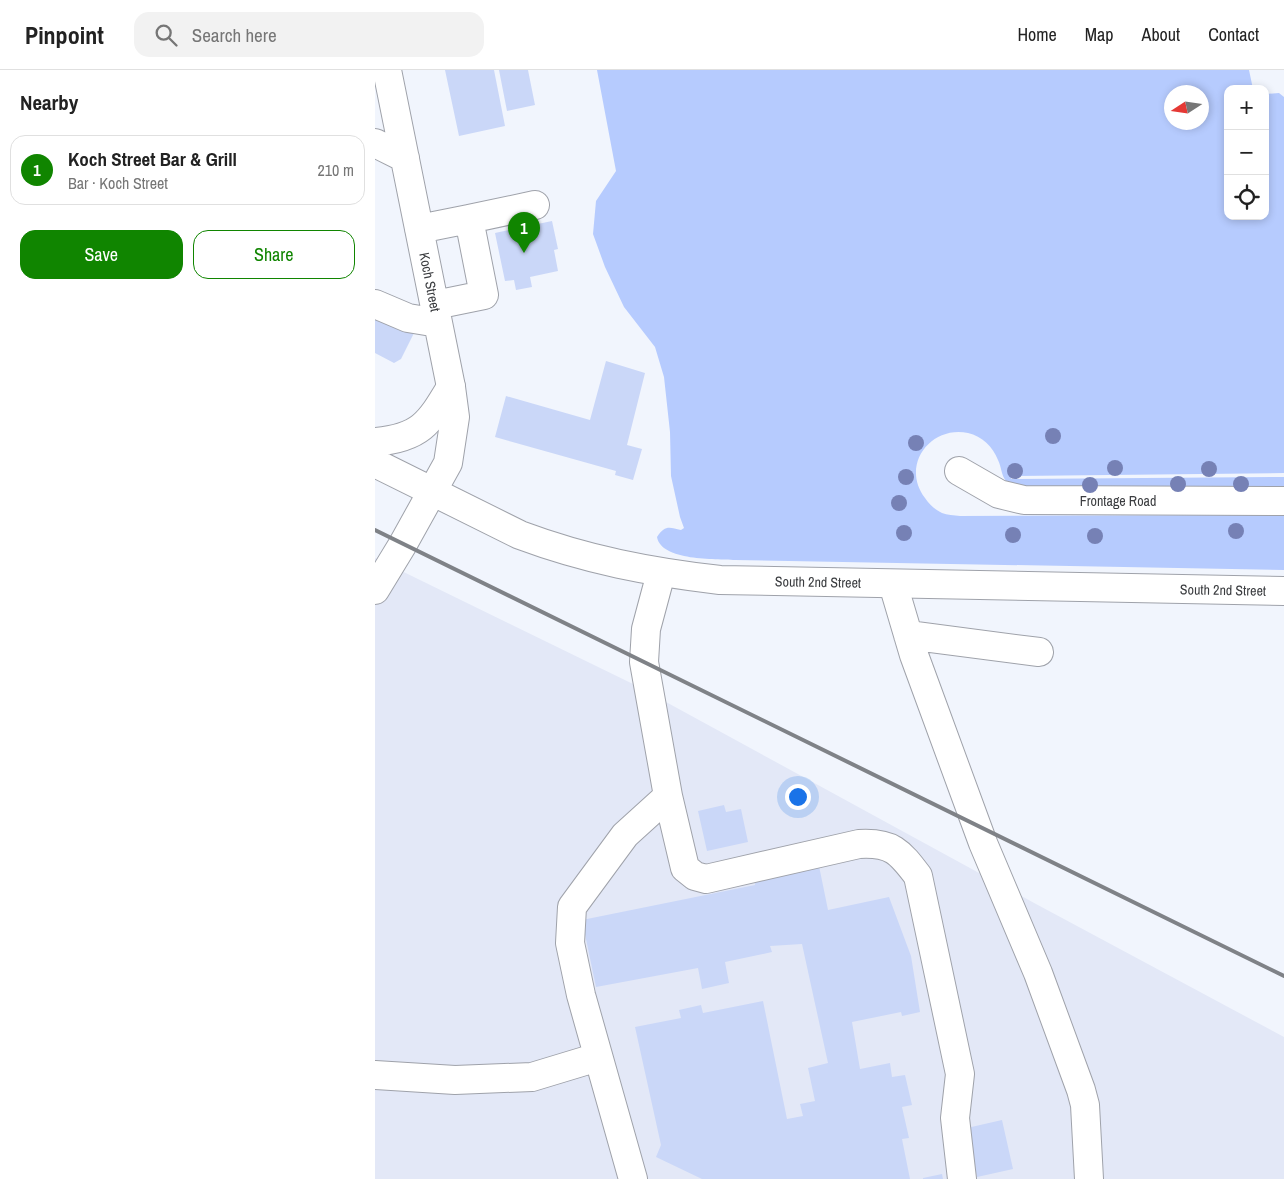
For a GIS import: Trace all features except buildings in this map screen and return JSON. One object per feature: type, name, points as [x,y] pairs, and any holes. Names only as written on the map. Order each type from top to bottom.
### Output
[{"type":"main road","name":"Koch Street","points":[[375,590],[449,463],[455,417],[437,314],[387,70]]},
{"type":"main road","points":[[375,143],[405,158]]},
{"type":"main road","points":[[419,229],[535,205]]},
{"type":"main road","points":[[375,304],[408,318],[437,314],[484,295],[469,219]]},
{"type":"main road","points":[[375,442],[394,440],[413,433],[426,425],[451,387]]},
{"type":"main road","name":"South 2nd Street","points":[[375,463],[521,535],[544,544],[620,566],[661,573],[720,580],[1284,591]]},
{"type":"main road","name":"Frontage Road","points":[[959,471],[999,494],[1024,500],[1284,501]]},
{"type":"main road","points":[[661,573],[647,629],[643,662],[668,796],[685,868],[695,876],[706,878],[859,844],[874,843],[888,847],[903,856],[918,876],[960,1074],[955,1118],[962,1179]]},
{"type":"main road","points":[[893,584],[908,635],[983,843],[1038,974],[1081,1090],[1085,1105],[1089,1179]]},
{"type":"main road","points":[[908,635],[1039,652]]},
{"type":"main road","points":[[633,1179],[581,995],[570,943],[572,907],[625,835],[668,796]]},
{"type":"main road","points":[[375,1075],[455,1080],[532,1078],[598,1057]]},
{"type":"shaded area","points":[[597,70],[1249,70],[1252,85],[1224,85],[1224,220],[1269,220],[1269,94],[1279,93],[1284,97],[1284,473],[1011,476],[1011,479],[1284,477],[1284,488],[1031,490],[1006,482],[996,455],[982,439],[973,434],[955,432],[942,435],[923,450],[918,461],[916,473],[918,485],[930,505],[948,515],[1284,515],[1284,570],[735,560],[703,559],[678,555],[668,551],[661,545],[657,537],[665,529],[681,530],[684,528],[671,476],[670,432],[664,377],[655,347],[624,307],[605,267],[593,234],[596,201],[616,171]]},
{"type":"shaded area","points":[[375,558],[633,684],[1284,1037],[1284,1179],[375,1179]]},
{"type":"railway","points":[[375,530],[1284,976]]},
{"type":"place","name":"Koch Street Bar & Grill","points":[[524,253]]}]
